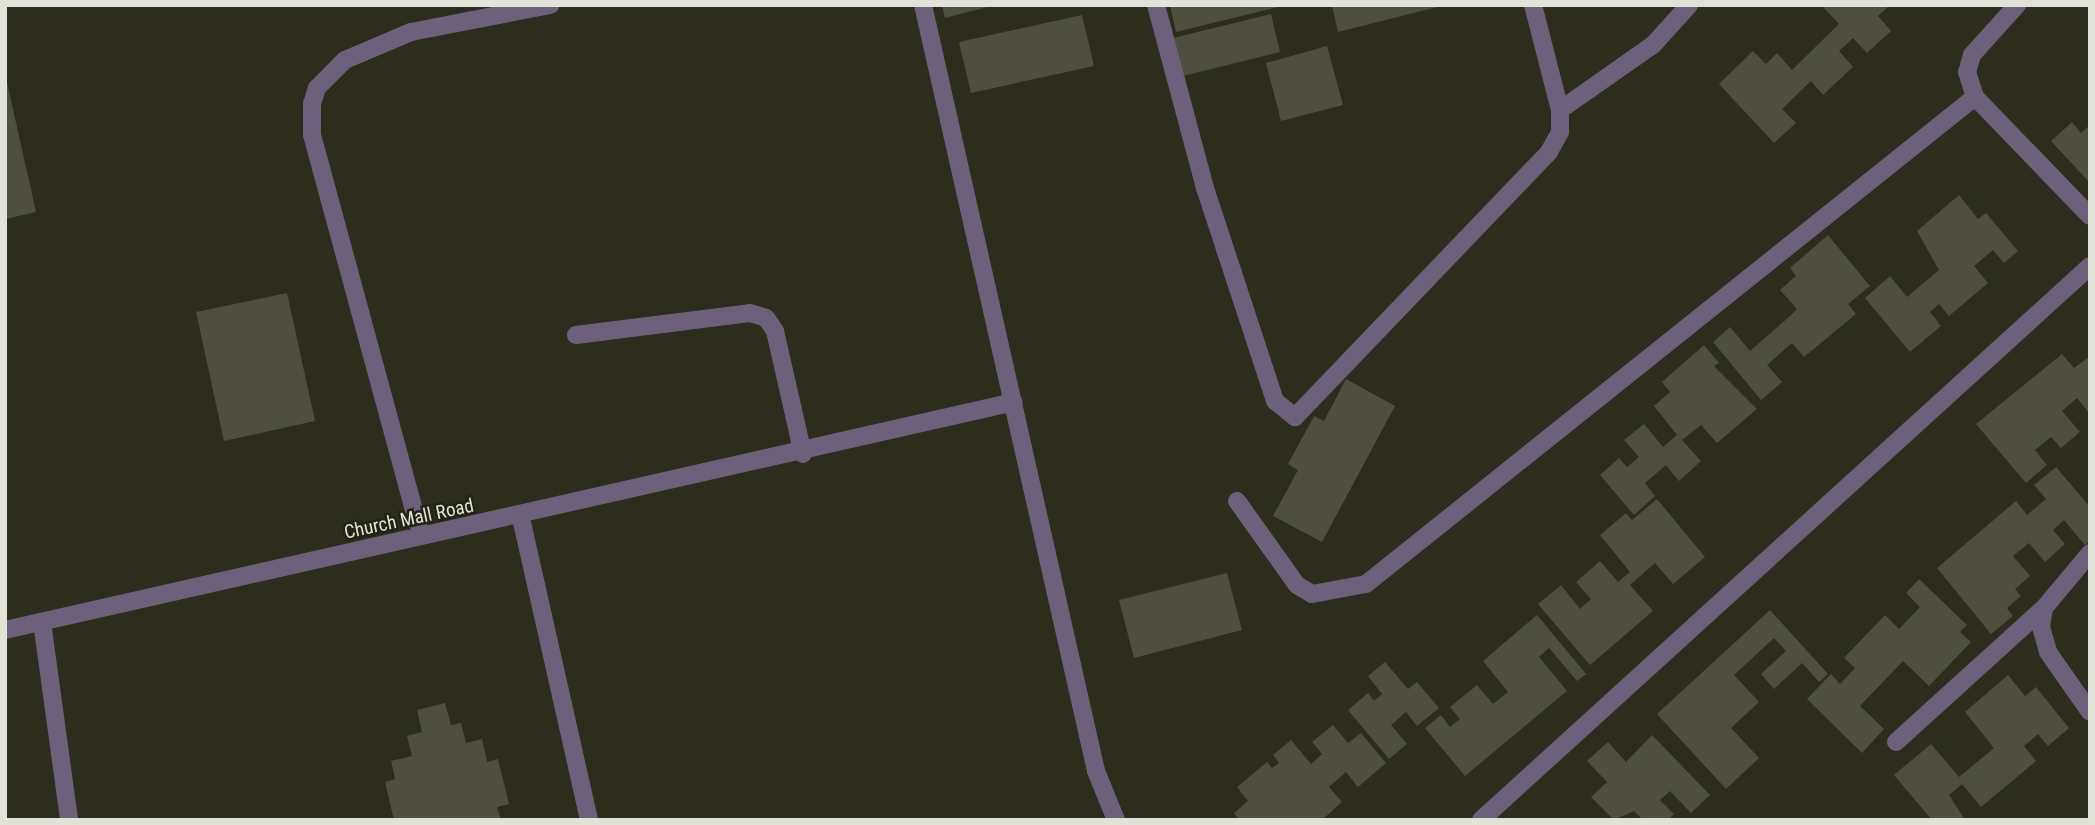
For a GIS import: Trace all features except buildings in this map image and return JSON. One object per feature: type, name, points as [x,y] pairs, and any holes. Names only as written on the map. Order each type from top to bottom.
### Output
[{"type":"street","points":[[421,537],[313,135],[312,104],[317,88],[345,60],[411,32],[550,5]]},
{"type":"street","points":[[923,5],[1096,771],[1116,820]]},
{"type":"street","points":[[1156,5],[1205,188],[1275,401],[1288,417],[1301,413],[1549,152],[1560,132],[1560,110],[1533,5]]},
{"type":"street","points":[[1560,110],[1653,45],[1689,5]]},
{"type":"street","points":[[2017,5],[1972,55],[1967,72],[1975,97],[2090,216]]},
{"type":"street","points":[[1237,501],[1297,585],[1312,594],[1366,584],[1975,97]]},
{"type":"street","points":[[1481,820],[2090,266]]},
{"type":"street","points":[[576,335],[750,313],[766,318],[775,331],[803,454]]},
{"type":"street","name":"Church Mall Road","points":[[5,630],[421,537],[521,518],[803,454],[1014,402]]},
{"type":"street","points":[[521,518],[589,820]]},
{"type":"street","points":[[1896,742],[2044,608],[2090,553]]},
{"type":"street","points":[[2044,608],[2048,652],[2090,712]]},
{"type":"street","points":[[42,622],[69,820]]}]
